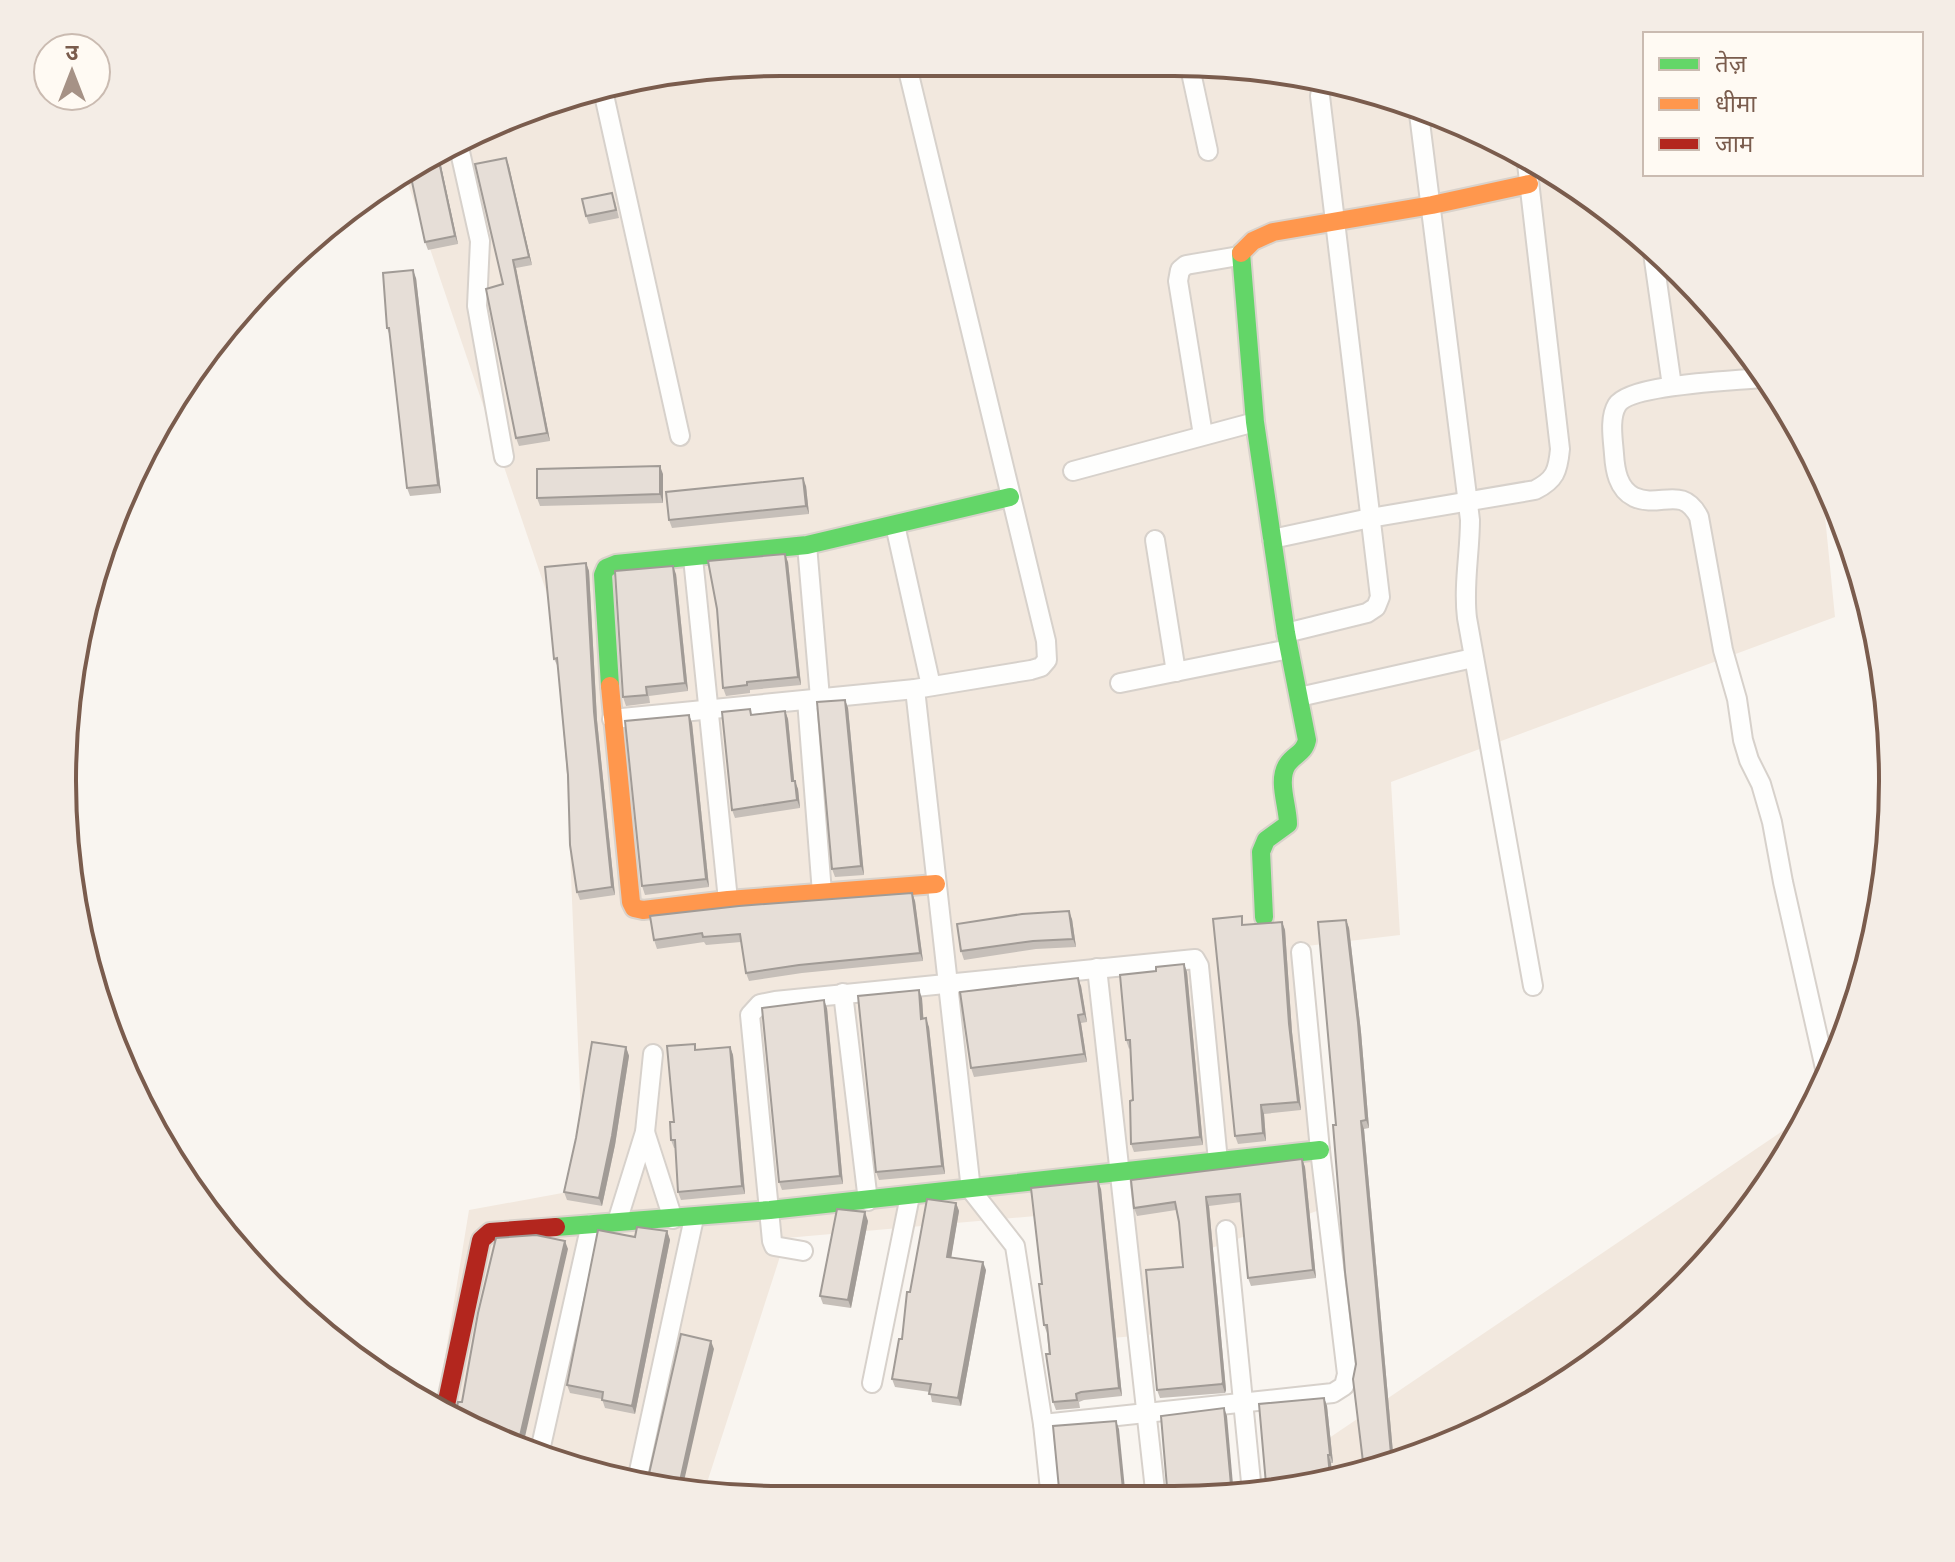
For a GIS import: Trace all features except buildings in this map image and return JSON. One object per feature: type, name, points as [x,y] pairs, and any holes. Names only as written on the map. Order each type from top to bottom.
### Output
[{"type":"street","points":[[612,719],[923,687],[1031,670],[1041,667],[1047,660],[1046,641],[909,76]]},
{"type":"street","points":[[1192,77],[1208,151]]},
{"type":"street","points":[[1120,683],[1176,672],[1287,641],[1376,607],[1380,586],[1321,92]]},
{"type":"street","points":[[605,99],[680,436]]},
{"type":"street","points":[[1420,121],[1468,501],[1470,549],[1464,596],[1533,986]]},
{"type":"street","points":[[460,153],[480,241],[477,306],[504,457]]},
{"type":"street","points":[[1272,539],[1370,518],[1535,490],[1552,481],[1559,467],[1560,449],[1528,170]]},
{"type":"street","points":[[1264,917],[1263,843],[1267,837],[1284,831],[1288,824],[1284,774],[1291,760],[1307,748],[1287,641],[1255,422],[1239,256],[1242,247],[1253,239],[1273,232],[1432,205],[1529,184]]},
{"type":"street","points":[[1203,435],[1178,281],[1180,270],[1186,265],[1239,256]]},
{"type":"street","points":[[1655,265],[1672,386]]},
{"type":"street","points":[[1753,379],[1672,386],[1626,397],[1617,406],[1612,437],[1616,471],[1622,486],[1632,496],[1644,500],[1678,498],[1688,501],[1699,517],[1743,740],[1772,822],[1822,1057]]},
{"type":"street","points":[[1073,471],[1255,422]]},
{"type":"street","points":[[936,884],[728,900],[643,910],[634,908],[612,719],[603,575],[606,568],[616,564],[807,545],[1010,497]]},
{"type":"street","points":[[895,525],[923,687],[936,884],[971,1190],[1015,1246],[1050,1486]]},
{"type":"street","points":[[1155,540],[1176,672]]},
{"type":"street","points":[[807,545],[822,893]]},
{"type":"street","points":[[693,558],[711,708],[728,900]]},
{"type":"street","points":[[1299,697],[1473,658]]},
{"type":"street","points":[[1043,1424],[1333,1393],[1344,1386],[1347,1374],[1320,1150],[1301,952]]},
{"type":"street","points":[[803,1251],[774,1246],[750,1015],[760,1004],[843,993],[1195,959],[1199,966],[1218,1161]]},
{"type":"street","points":[[1097,968],[1154,1486]]},
{"type":"street","points":[[843,993],[868,1201]]},
{"type":"street","points":[[617,1222],[645,1132],[653,1054]]},
{"type":"street","points":[[645,1132],[673,1219]]},
{"type":"street","points":[[447,1402],[481,1240],[490,1232],[694,1218],[868,1201],[1320,1150]]},
{"type":"street","points":[[872,1383],[910,1196]]},
{"type":"street","points":[[639,1471],[694,1218]]},
{"type":"street","points":[[541,1444],[591,1224]]},
{"type":"street","points":[[1226,1230],[1251,1481]]},
{"type":"shaded area","points":[[781,76],[1174,76],[1266,82],[1356,100],[1401,113],[1527,170],[1603,222],[1673,282],[1704,316],[1760,389],[1785,429],[1824,510],[1835,617],[1391,782],[1400,935],[1298,947],[1331,1206],[1183,1258],[1158,1334],[1088,1340],[1036,1216],[786,1238],[707,1482],[643,1472],[554,1449],[438,1397],[469,1210],[584,1189],[561,635],[408,183],[511,130],[599,100],[689,82]]},
{"type":"shaded area","points":[[1789,1127],[1733,1210],[1673,1280],[1639,1311],[1566,1367],[1486,1413],[1401,1449],[1356,1462],[1268,1480]]},
{"type":"traffic: fast","points":[[1241,253],[1255,422],[1286,633],[1307,740],[1284,771],[1288,824],[1266,840],[1261,852],[1264,917]]},
{"type":"traffic: fast","points":[[610,686],[603,575],[606,568],[616,564],[807,545],[1010,497]]},
{"type":"traffic: fast","points":[[556,1227],[770,1210],[1320,1150]]},
{"type":"traffic: slow","points":[[1241,253],[1253,241],[1273,232],[1432,205],[1529,184]]},
{"type":"traffic: slow","points":[[610,686],[634,908],[643,910],[728,900],[936,884]]},
{"type":"traffic: jam","points":[[447,1402],[481,1240],[490,1232],[556,1227]]}]
